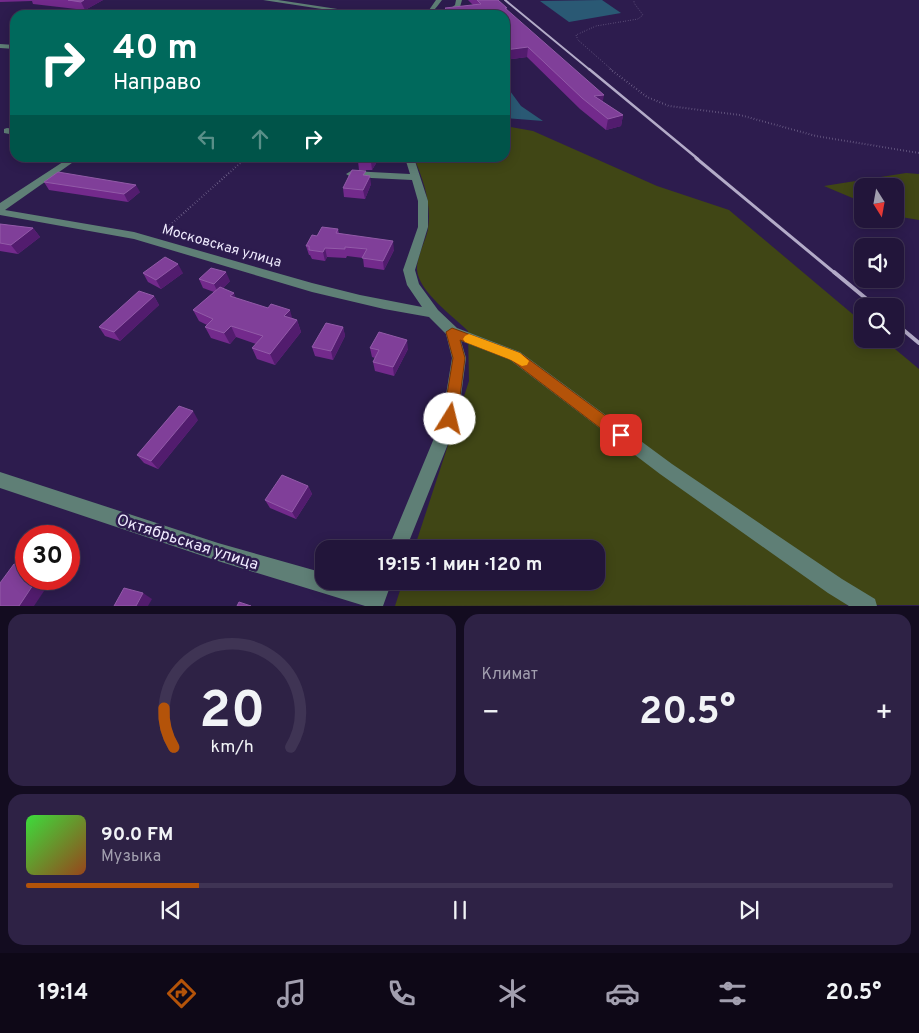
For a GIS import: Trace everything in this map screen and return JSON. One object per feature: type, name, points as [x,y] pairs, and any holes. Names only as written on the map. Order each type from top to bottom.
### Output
[{"type":"street","points":[[266,0],[338,10]]},
{"type":"street","points":[[452,10],[458,6],[459,0]]},
{"type":"street","points":[[0,208],[68,162]]},
{"type":"street","points":[[411,162],[423,201],[423,227],[409,270],[413,285],[433,313],[452,332],[515,356],[666,469],[835,586],[868,606]]},
{"type":"street","points":[[351,174],[416,177]]},
{"type":"street","name":"Московская улица","points":[[0,212],[94,227],[153,240],[241,268],[402,309],[433,313]]},
{"type":"street","points":[[400,540],[450,419],[459,358],[452,332]]},
{"type":"street","name":"Октябрьская улица","points":[[0,480],[218,552],[378,595]]},
{"type":"path","points":[[634,0],[634,3],[643,15],[638,19],[581,30],[576,35],[578,40],[605,65],[647,97],[681,109],[740,115],[816,136],[919,153]]},
{"type":"path","points":[[153,240],[241,162]]},
{"type":"green space","points":[[510,127],[533,131],[657,186],[729,210],[854,315],[854,348],[894,348],[919,369],[919,605],[395,606],[400,590],[605,590],[605,540],[417,540],[469,381],[468,331],[430,295],[419,278],[417,270],[418,260],[428,229],[428,201],[415,162],[510,162]]},
{"type":"green space","points":[[906,173],[919,174],[919,220],[904,218],[904,178],[874,178]]},
{"type":"green space","points":[[854,181],[854,199],[824,186]]},
{"type":"water","points":[[602,0],[621,13],[569,22],[540,1]]},
{"type":"water","points":[[510,91],[521,106],[543,121],[510,118]]},
{"type":"building","points":[[68,0],[84,0],[81,2]]},
{"type":"building","points":[[477,0],[498,0],[507,10],[447,10],[445,8],[481,4]]},
{"type":"building","points":[[510,12],[604,95],[594,96],[623,115],[608,119],[582,98],[528,47],[510,49]]},
{"type":"building","points":[[352,170],[366,171],[363,175],[370,176],[363,190],[343,188]]},
{"type":"building","points":[[58,172],[136,185],[124,194],[44,182]]},
{"type":"building","points":[[0,224],[33,228],[11,245],[0,243]]},
{"type":"building","points":[[322,227],[338,229],[336,233],[393,241],[383,261],[362,258],[367,249],[345,247],[345,249],[325,248],[323,252],[309,250],[309,246],[306,246],[312,235],[317,236]]},
{"type":"building","points":[[165,257],[178,264],[156,280],[143,273]]},
{"type":"building","points":[[211,268],[226,272],[214,284],[199,279]]},
{"type":"building","points":[[220,287],[234,293],[230,296],[268,308],[271,304],[290,310],[284,316],[297,320],[270,354],[252,348],[263,336],[231,326],[224,333],[205,327],[213,319],[193,310]]},
{"type":"building","points":[[139,291],[154,296],[114,332],[99,327]]},
{"type":"building","points":[[326,323],[343,327],[331,351],[312,347]]},
{"type":"building","points":[[379,332],[407,340],[393,367],[373,362],[379,350],[370,348]]},
{"type":"building","points":[[179,406],[193,411],[151,461],[137,455]]},
{"type":"building","points":[[282,475],[308,486],[292,512],[265,500]]},
{"type":"building","points":[[15,564],[15,590],[30,590],[19,606],[0,606],[0,583]]},
{"type":"building","points":[[124,588],[143,593],[136,606],[114,606]]},
{"type":"building","points":[[239,602],[251,606],[237,606]]},
{"type":"railway","points":[[505,0],[590,70]]},
{"type":"railway","points":[[589,69],[698,159]]},
{"type":"railway","points":[[696,158],[836,274]]},
{"type":"railway","points":[[834,272],[865,298]]},
{"type":"railway","points":[[904,330],[919,343]]},
{"type":"slow traffic","points":[[469,339],[515,356],[522,361]]},
{"type":"route","points":[[450,419],[459,358],[452,332],[515,356],[621,435]]}]
